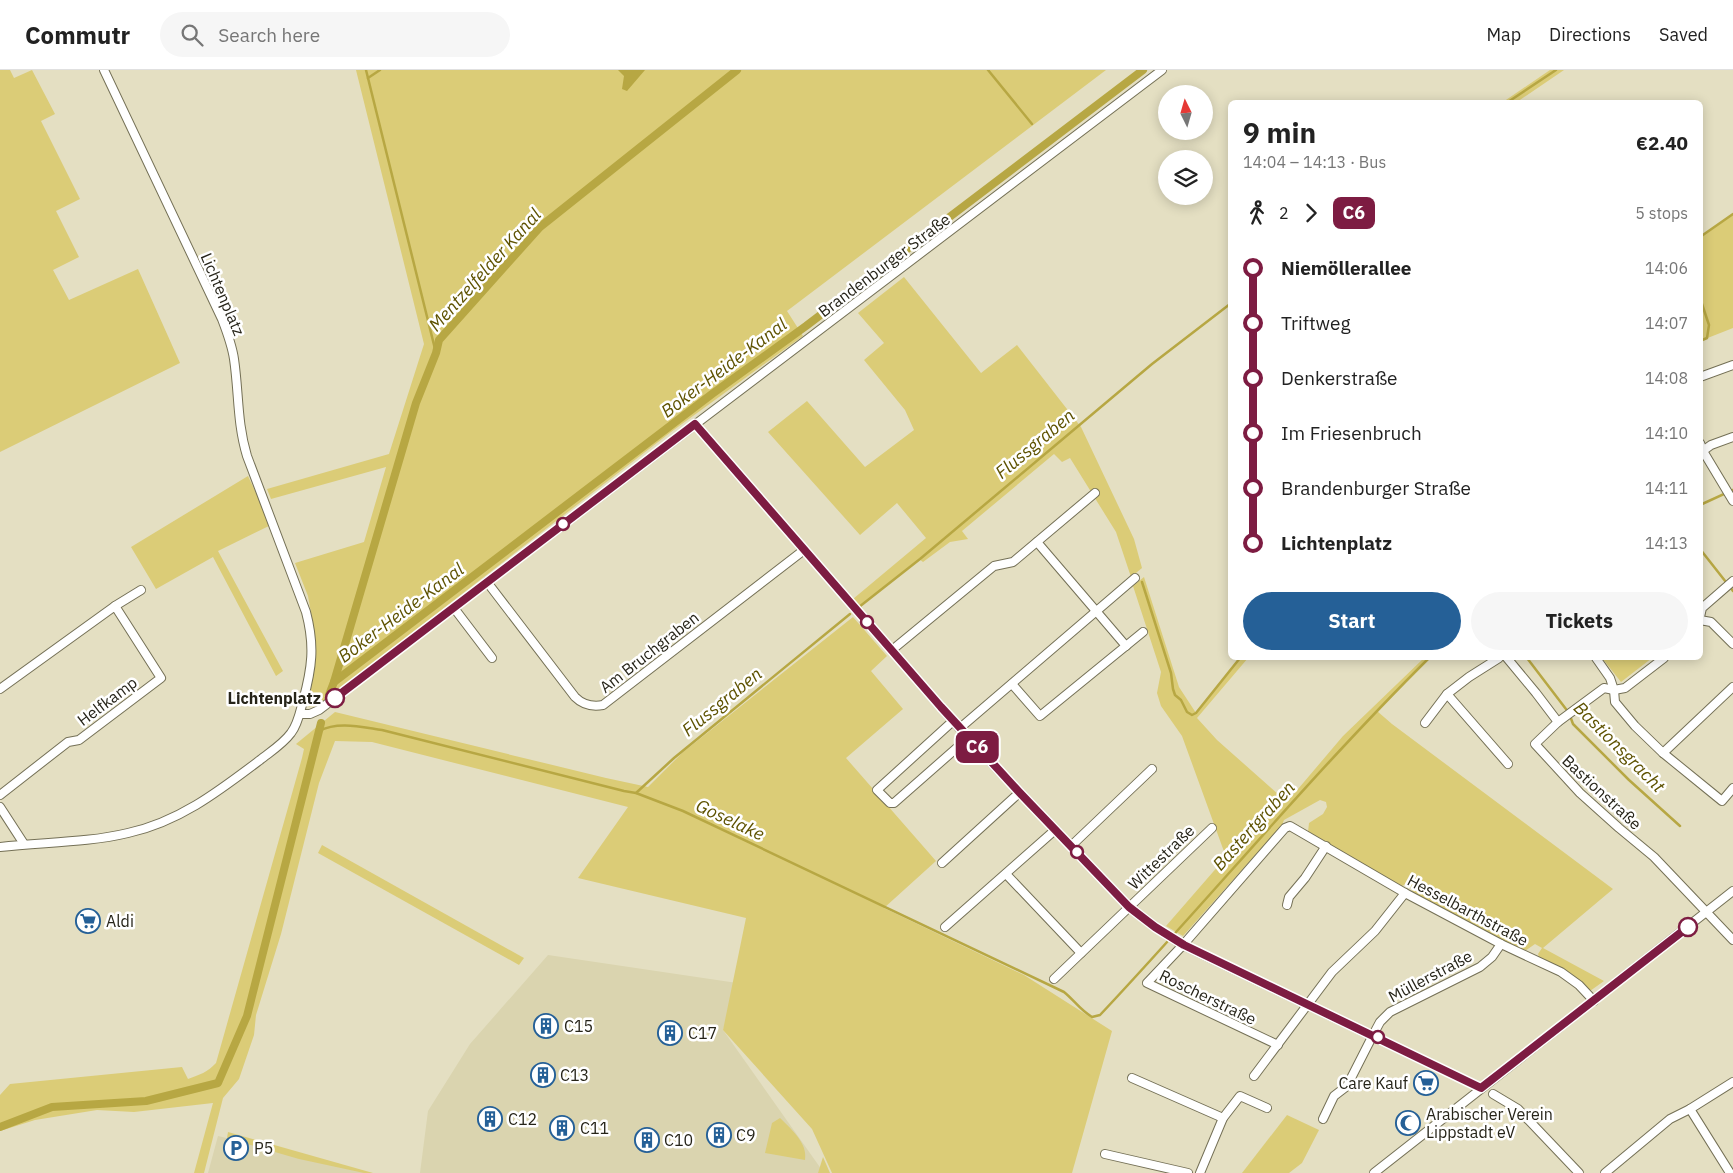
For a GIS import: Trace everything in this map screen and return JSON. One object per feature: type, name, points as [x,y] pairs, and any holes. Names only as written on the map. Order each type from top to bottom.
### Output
[{"type":"street","name":"Lichtenplatz","points":[[0,847],[100,838],[129,833],[164,822],[185,812],[206,800],[291,734],[300,714],[310,674],[312,633],[299,592],[247,456],[241,435],[234,359],[229,338],[198,267],[104,70]]},
{"type":"street","name":"Brandenburger Straße","points":[[300,714],[310,714],[319,710],[1162,70]]},
{"type":"street","points":[[1703,376],[1733,365]]},
{"type":"street","points":[[695,424],[968,738],[1129,907],[1184,945],[1308,1003],[1481,1088]]},
{"type":"street","points":[[1703,451],[1711,445],[1733,437]]},
{"type":"street","points":[[1703,454],[1730,495]]},
{"type":"street","points":[[892,650],[994,566],[1013,562],[1095,494]]},
{"type":"street","points":[[1037,542],[1126,646]]},
{"type":"street","name":"Am Bruchgraben","points":[[487,582],[575,697],[582,704],[596,706],[603,705],[804,550]]},
{"type":"street","points":[[960,728],[1135,578]]},
{"type":"street","points":[[1703,607],[1731,582]]},
{"type":"street","points":[[0,689],[115,606],[141,590]]},
{"type":"street","name":"Helfkamp","points":[[0,795],[68,742],[79,740],[162,678],[115,606]]},
{"type":"street","points":[[454,608],[492,658]]},
{"type":"street","points":[[1703,619],[1711,622],[1733,644]]},
{"type":"street","points":[[1012,684],[1040,716],[1143,632]]},
{"type":"street","points":[[1425,723],[1447,694],[1469,676],[1496,660]]},
{"type":"street","points":[[1509,660],[1558,722],[1604,688],[1614,690],[1626,688],[1661,660]]},
{"type":"street","points":[[1597,660],[1610,678],[1615,702],[1663,753],[1722,801],[1733,788]]},
{"type":"street","points":[[1663,753],[1733,687]]},
{"type":"street","points":[[1447,694],[1508,764]]},
{"type":"street","points":[[953,721],[876,790],[890,803],[894,803],[968,738]]},
{"type":"street","name":"Bastionstraße","points":[[1558,722],[1535,744],[1580,793],[1654,857],[1733,940]]},
{"type":"street","points":[[1071,846],[1152,769]]},
{"type":"street","points":[[942,863],[1020,793]]},
{"type":"street","points":[[0,807],[24,844]]},
{"type":"street","name":"Hesselbarthstraße","points":[[1184,945],[1285,828],[1290,826],[1405,893],[1501,944],[1561,972],[1579,985],[1594,1001]]},
{"type":"street","name":"Wittestraße","points":[[1054,979],[1212,828]]},
{"type":"street","points":[[945,927],[1055,830]]},
{"type":"street","points":[[1287,905],[1288,897],[1305,878],[1326,846]]},
{"type":"street","points":[[1006,874],[1081,953]]},
{"type":"street","points":[[1374,1173],[1733,891]]},
{"type":"street","points":[[1254,1076],[1332,972],[1376,931],[1405,893]]},
{"type":"street","name":"Müllerstraße","points":[[1323,1119],[1334,1096],[1347,1086],[1380,1022],[1390,1012],[1480,968],[1492,957],[1501,944]]},
{"type":"street","name":"Roscherstraße","points":[[1184,945],[1147,983],[1278,1046]]},
{"type":"street","points":[[1132,1078],[1223,1118]]},
{"type":"street","points":[[1605,1173],[1670,1119],[1690,1109],[1733,1082]]},
{"type":"street","points":[[1493,1094],[1518,1109],[1579,1173]]},
{"type":"street","points":[[1200,1173],[1223,1118],[1240,1096],[1268,1108]]},
{"type":"street","points":[[1690,1109],[1730,1173]]},
{"type":"street","points":[[1105,1154],[1188,1173]]},
{"type":"shaded area","points":[[0,70],[10,70],[14,78],[32,70],[55,114],[41,121],[80,199],[56,211],[79,257],[53,270],[69,300],[138,269],[180,363],[0,452]]},
{"type":"shaded area","points":[[356,70],[1106,70],[787,311],[803,336],[671,432],[316,707],[309,707],[316,642],[308,596],[295,563],[364,542],[386,467],[271,499],[267,489],[389,454],[424,344]]},
{"type":"shaded area","points":[[618,70],[645,70],[627,91],[622,89],[624,76]]},
{"type":"shaded area","points":[[1550,70],[1564,70],[1520,100],[1506,100]]},
{"type":"shaded area","points":[[1733,214],[1733,328],[1703,340],[1703,235]]},
{"type":"shaded area","points":[[904,277],[981,373],[1017,345],[1081,427],[1134,539],[1142,568],[1131,577],[1116,532],[1070,458],[1062,462],[1054,454],[962,531],[968,539],[950,542],[923,562],[919,559],[859,607],[853,599],[926,538],[897,503],[860,535],[768,432],[807,401],[865,467],[914,430],[905,410],[864,360],[884,343],[858,313]]},
{"type":"shaded area","points":[[248,476],[271,525],[218,551],[283,671],[276,676],[213,557],[156,589],[131,547]]},
{"type":"shaded area","points":[[1144,577],[1179,687],[1196,713],[1238,660],[1246,660],[1197,718],[1217,740],[1287,802],[1343,736],[1422,660],[1427,660],[1377,711],[1613,889],[1543,948],[1604,981],[1590,991],[1572,974],[1539,957],[1538,954],[1542,948],[1535,944],[1525,951],[1413,894],[1411,887],[1406,884],[1400,887],[1308,832],[1309,823],[1323,814],[1327,807],[1326,802],[1320,800],[1284,820],[1282,825],[1183,936],[1166,926],[1226,857],[1182,736],[1161,706],[1157,693],[1161,672],[1133,586]]},
{"type":"shaded area","points":[[853,617],[887,656],[871,671],[903,709],[846,758],[936,861],[884,908],[1024,975],[1112,1031],[1072,1173],[832,1173],[812,1129],[723,1030],[746,918],[578,878],[628,807],[372,742],[335,741],[319,783],[281,934],[256,1015],[254,1035],[239,1079],[223,1098],[204,1173],[194,1173],[213,1103],[134,1112],[97,1110],[35,1120],[0,1131],[0,1095],[10,1084],[182,1067],[188,1079],[207,1071],[216,1063],[302,758],[304,749],[296,744],[335,712],[648,787],[682,753]]},
{"type":"shaded area","points":[[1604,660],[1649,660],[1621,682]]},
{"type":"shaded area","points":[[322,845],[524,958],[519,965],[318,853]]},
{"type":"shaded area","points":[[548,955],[737,983],[723,1030],[824,1173],[420,1173],[428,1111],[470,1044]]},
{"type":"shaded area","points":[[1287,1115],[1319,1130],[1302,1163],[1289,1173],[1242,1173]]},
{"type":"shaded area","points":[[780,1118],[801,1142],[804,1148],[805,1160],[765,1153],[772,1123]]},
{"type":"shaded area","points":[[228,1132],[373,1173],[364,1173],[299,1159],[227,1138]]},
{"type":"shaded area","name":"P5","points":[[218,1136],[372,1173],[208,1173]]},
{"type":"shaded area","points":[[823,1157],[830,1173],[818,1173]]},
{"type":"waterway","points":[[366,70],[436,353]]},
{"type":"waterway","points":[[368,78],[380,70]]},
{"type":"waterway","name":"Mentzelfelder Kanal","points":[[334,682],[416,403],[436,353],[439,340],[540,227],[737,70]]},
{"type":"waterway","points":[[988,70],[1032,124]]},
{"type":"waterway","name":"Boker-Heide-Kanal","points":[[329,695],[334,682],[712,394],[806,326],[1143,70]]},
{"type":"waterway","name":"Flussgraben","points":[[1511,100],[1556,70]]},
{"type":"waterway","points":[[1703,235],[1733,214]]},
{"type":"waterway","name":"Flussgraben","points":[[859,607],[920,559],[1152,364],[1228,306]]},
{"type":"waterway","points":[[1703,307],[1709,325],[1707,338],[1703,340]]},
{"type":"waterway","name":"Bastertgraben","points":[[1703,504],[1733,490]]},
{"type":"waterway","points":[[1703,553],[1733,591]]},
{"type":"waterway","points":[[1142,582],[1171,673],[1175,695],[1181,700],[1187,712],[1192,715],[1196,713],[1238,660]]},
{"type":"waterway","name":"Flussgraben","points":[[636,793],[674,758],[850,614]]},
{"type":"waterway","name":"Goselake","points":[[319,731],[342,725],[382,730],[636,793],[683,811],[1064,992],[1092,1017],[1100,1015],[1345,745],[1427,660]]},
{"type":"waterway","name":"Bastionsgracht","points":[[1529,660],[1569,713],[1573,724],[1629,780],[1680,826]]},
{"type":"waterway","name":"Boker-Heide-Kanal","points":[[0,1127],[52,1107],[146,1101],[218,1083],[247,1016],[321,723]]},
{"type":"bus line","name":"C6","points":[[335,698],[695,424],[968,738],[1129,907],[1174,940],[1481,1088],[1688,927]]},
{"type":"place","name":"Lichtenplatz","points":[[335,698]]},
{"type":"place","name":"Aldi","points":[[88,921]]},
{"type":"place","name":"C15","points":[[546,1026]]},
{"type":"place","name":"C17","points":[[670,1033]]},
{"type":"place","name":"C13","points":[[543,1075]]},
{"type":"place","name":"Care Kauf","points":[[1426,1083]]},
{"type":"place","name":"C12","points":[[490,1119]]},
{"type":"place","name":"Arabischer Verein Lippstadt eV","points":[[1408,1123]]},
{"type":"place","name":"C11","points":[[562,1128]]},
{"type":"place","name":"C9","points":[[719,1135]]},
{"type":"place","name":"C10","points":[[647,1140]]},
{"type":"place","name":"P5","points":[[236,1148]]}]
